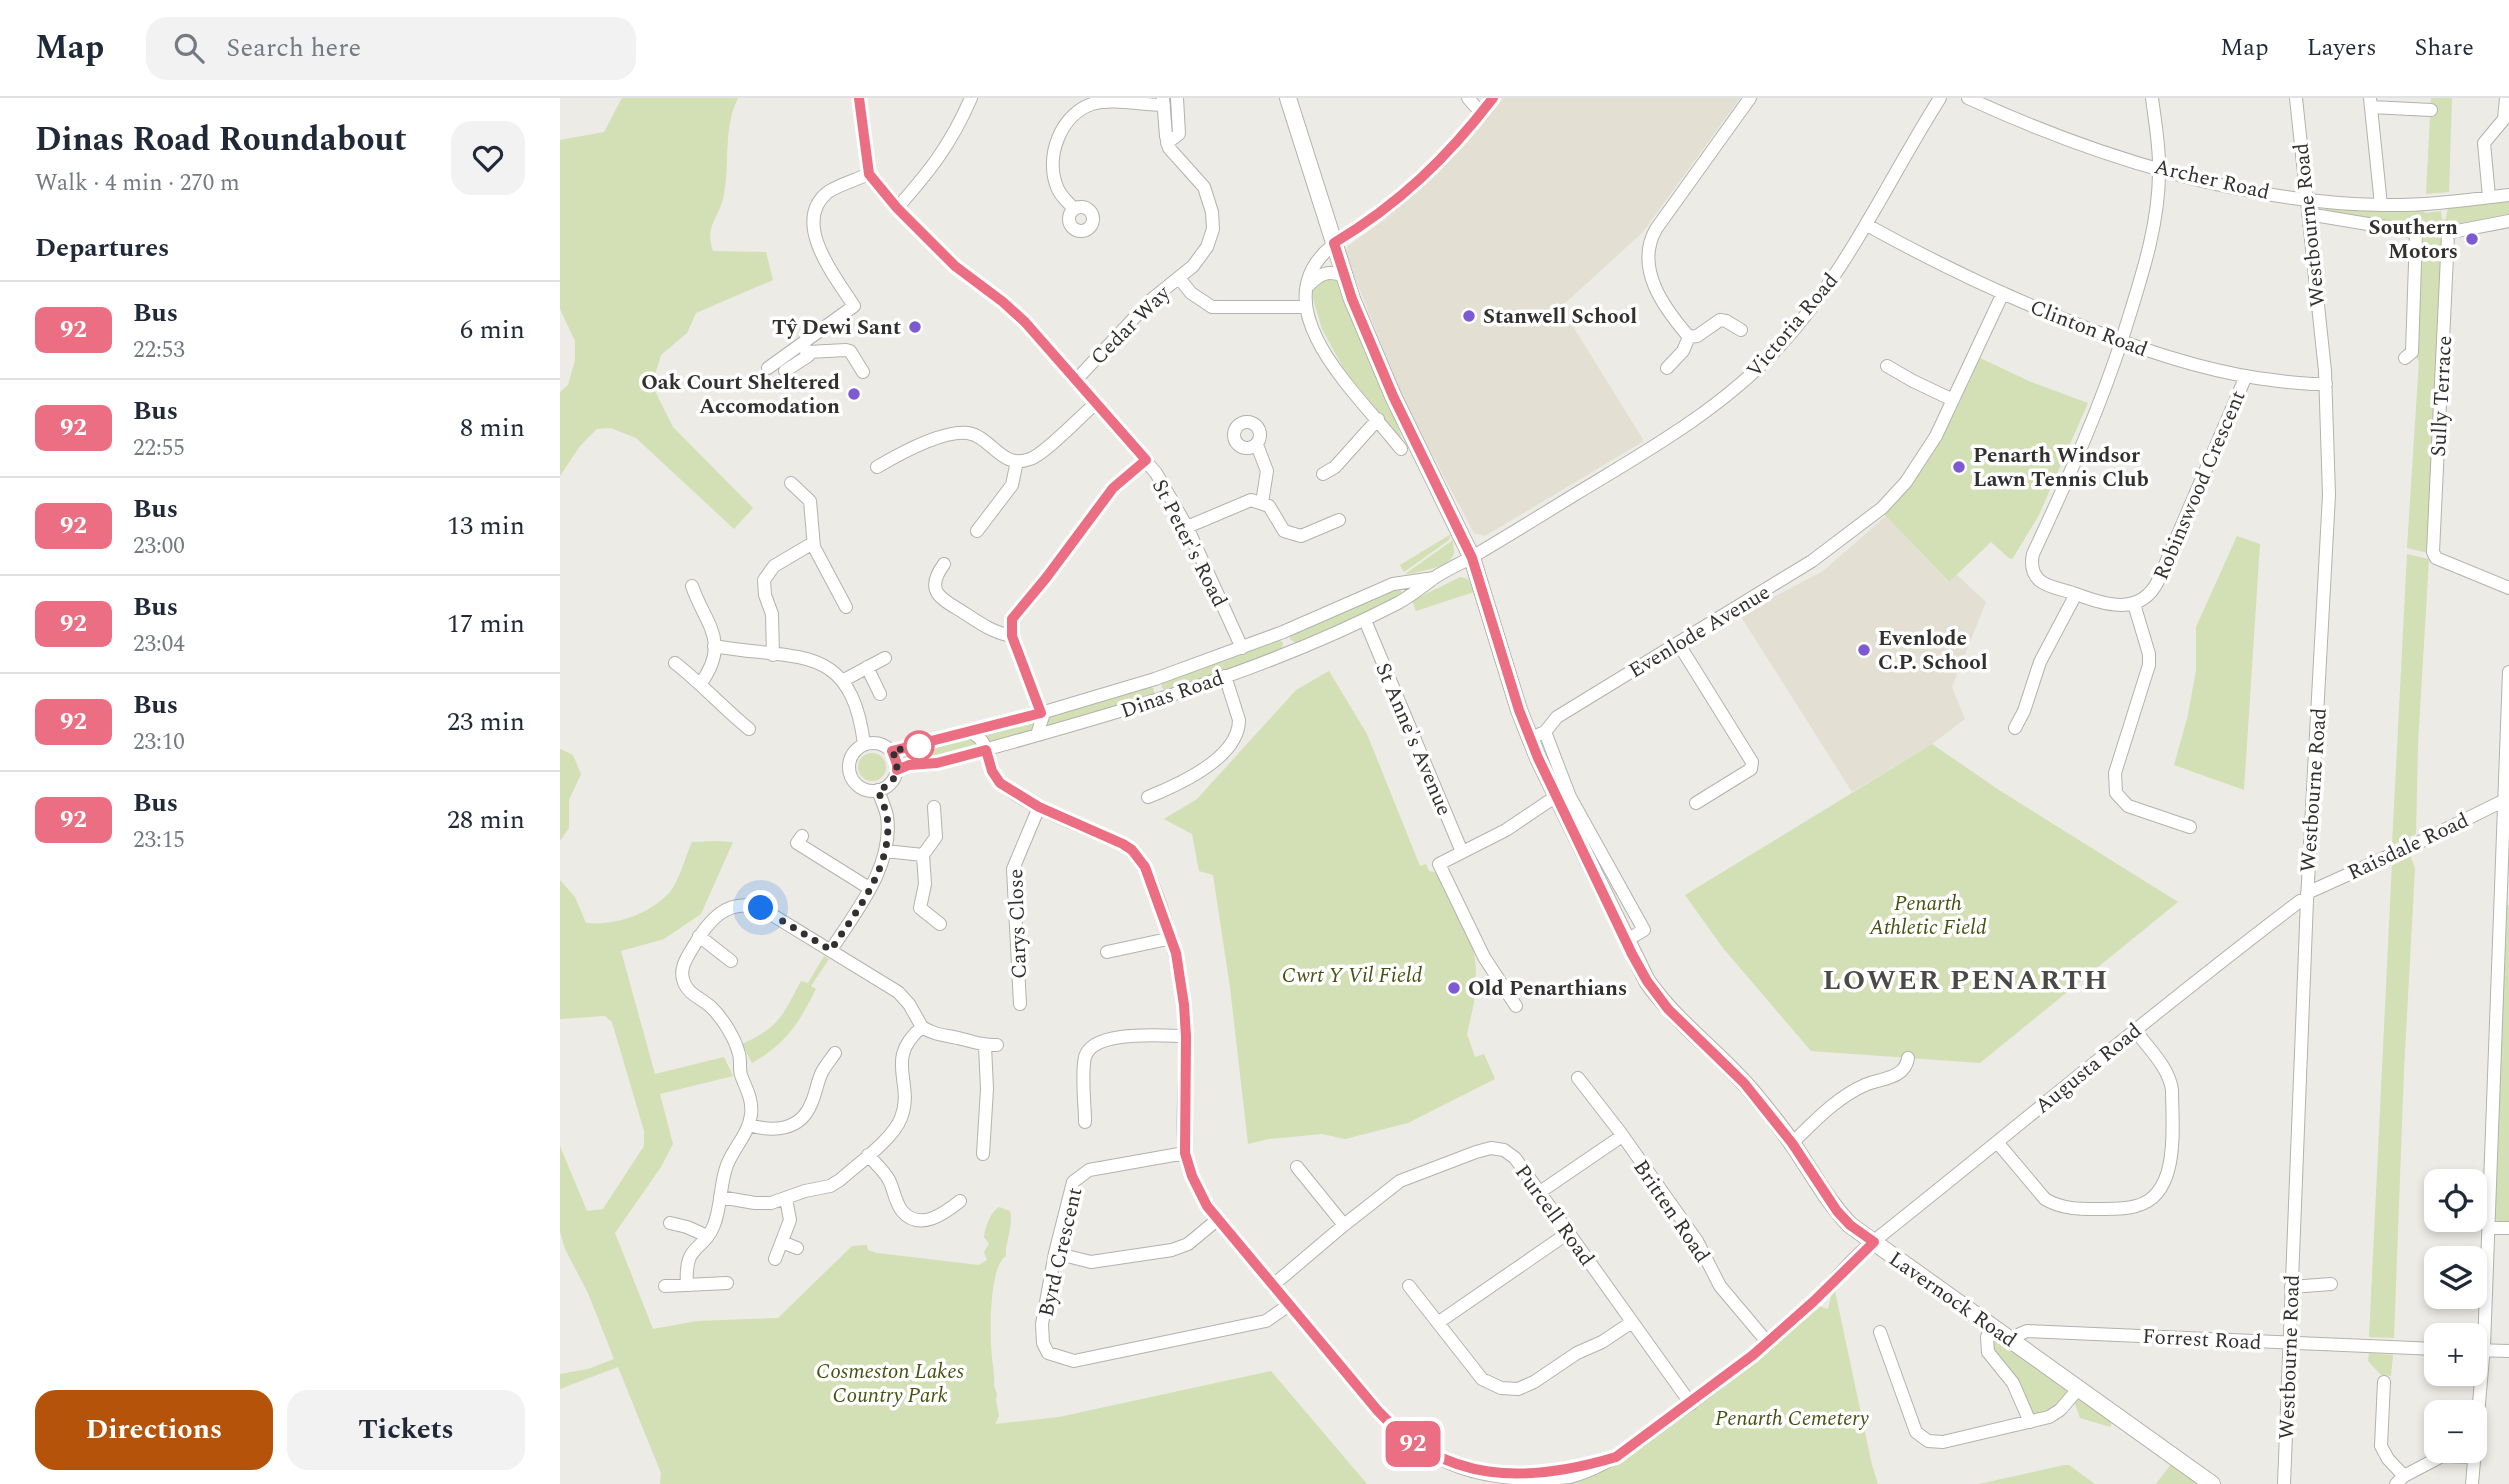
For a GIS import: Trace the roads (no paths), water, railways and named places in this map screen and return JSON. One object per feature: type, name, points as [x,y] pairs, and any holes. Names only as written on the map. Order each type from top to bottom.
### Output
[{"type":"main road","name":"Lavernock Road","points":[[1288,98],[1352,299],[1393,396],[1472,558],[1537,735],[1555,797],[1647,981],[1668,1009],[1744,1083],[1792,1143],[1837,1211],[1850,1225],[2213,1484]]},
{"type":"street","points":[[768,368],[805,347],[854,306],[817,246],[814,223],[816,211],[827,193],[869,174],[859,98]]},
{"type":"street","points":[[897,208],[948,147],[971,98]]},
{"type":"street","points":[[1167,143],[1179,134],[1177,98]]},
{"type":"street","points":[[1401,449],[1323,351],[1306,307],[1305,289],[1313,268],[1334,243],[1386,209],[1432,170],[1493,98]]},
{"type":"street","points":[[1689,337],[1654,290],[1650,272],[1651,237],[1749,98]]},
{"type":"street","name":"Victoria Road","points":[[1472,558],[1681,429],[1743,383],[1777,349],[1824,291],[1867,225],[1940,98]]},
{"type":"street","name":"Archer Road","points":[[1968,98],[2055,135],[2159,168],[2245,189],[2307,199],[2381,205],[2445,203],[2509,195]]},
{"type":"street","points":[[2152,98],[2159,168],[2149,248],[2122,342],[2092,423],[2032,558],[2032,567],[2039,580],[2076,594],[2117,606],[2134,604],[2149,654],[2149,671],[2115,773],[2116,793],[2128,806],[2190,827]]},
{"type":"street","name":"Westbourne Road","points":[[2284,1484],[2307,897],[2329,509],[2326,384],[2296,98]]},
{"type":"street","points":[[2489,197],[2484,143],[2504,119],[2506,98]]},
{"type":"street","points":[[1074,209],[1060,194],[1054,176],[1054,148],[1068,122],[1087,106],[1099,103],[1163,102],[1167,143]]},
{"type":"street","points":[[2381,205],[2371,102],[2431,110]]},
{"type":"street","name":"Cedar Way","points":[[869,174],[897,208],[955,266],[1014,312],[1076,380],[1151,300],[1192,266],[1207,247],[1213,220],[1204,187],[1175,156],[1167,143]]},
{"type":"street","points":[[2308,215],[2410,231],[2417,237],[2412,352],[2405,358]]},
{"type":"street","name":"Sully Terrace","points":[[2509,221],[2448,235],[2434,557],[2509,588]]},
{"type":"street","name":"Clinton Road","points":[[1867,225],[2003,293],[2122,342],[2183,362],[2246,376],[2326,384]]},
{"type":"street","points":[[1305,289],[1326,272],[1344,276]]},
{"type":"street","points":[[1179,278],[1197,299],[1212,307],[1306,307]]},
{"type":"street","name":"Evenlode Avenue","points":[[1537,735],[1558,717],[1812,561],[1868,520],[1894,496],[1915,471],[1937,436],[2003,293]]},
{"type":"street","points":[[1689,337],[1697,336],[1720,320],[1741,330]]},
{"type":"street","points":[[1667,368],[1683,351],[1689,337]]},
{"type":"street","points":[[785,371],[808,356],[805,347]]},
{"type":"street","points":[[805,347],[846,350],[863,372]]},
{"type":"street","points":[[1887,366],[1913,382],[1953,400]]},
{"type":"street","name":"Robinswood Crescent","points":[[2134,604],[2148,595],[2155,586],[2246,376]]},
{"type":"street","name":"St Peter's Road","points":[[1076,380],[1146,460],[1187,527],[1241,648]]},
{"type":"street","points":[[877,467],[931,441],[955,433],[977,435],[1000,455],[1017,461],[1030,459],[1096,402]]},
{"type":"street","points":[[1323,474],[1335,467],[1378,419]]},
{"type":"street","points":[[1256,445],[1267,471],[1262,503]]},
{"type":"street","points":[[1037,735],[1043,718],[1012,636],[1012,619],[1113,488],[1146,460]]},
{"type":"street","points":[[977,531],[1012,485],[1017,461]]},
{"type":"street","points":[[791,483],[810,501],[813,543],[846,607]]},
{"type":"street","points":[[1187,527],[1251,500],[1269,506],[1284,531],[1301,536],[1339,520]]},
{"type":"street","points":[[773,655],[772,614],[765,595],[764,580],[774,566],[813,543]]},
{"type":"street","name":"Dinas Road","points":[[897,770],[909,765],[937,763],[986,750],[1162,699],[1225,676],[1290,651],[1410,596],[1433,578],[1472,558]]},
{"type":"street","points":[[944,564],[934,582],[937,593],[944,602],[998,634],[1012,636]]},
{"type":"street","name":"Dinas Road","points":[[892,751],[1041,713],[1155,679],[1283,632],[1402,581],[1433,578]]},
{"type":"street","points":[[1402,581],[1410,596]]},
{"type":"street","points":[[692,586],[711,625],[713,646],[712,663],[701,683]]},
{"type":"street","points":[[2015,728],[2024,711],[2040,662],[2076,594]]},
{"type":"street","name":"St Anne's Avenue","points":[[1367,625],[1462,852]]},
{"type":"street","points":[[1283,632],[1290,651]]},
{"type":"street","points":[[1678,643],[1752,762],[1751,769],[1696,803]]},
{"type":"street","points":[[713,646],[806,658],[820,663],[842,681],[855,699],[864,744]]},
{"type":"street","points":[[842,681],[885,658]]},
{"type":"street","points":[[675,663],[701,683],[730,714],[749,729]]},
{"type":"street","points":[[867,667],[880,694]]},
{"type":"street","points":[[2481,1323],[2488,1228],[2509,671]]},
{"type":"street","points":[[1147,797],[1174,787],[1195,775],[1234,739],[1239,720],[1225,676]]},
{"type":"street","points":[[1155,679],[1162,699]]},
{"type":"street","points":[[971,732],[981,738],[992,771],[1000,783],[1039,807],[1123,844],[1132,850],[1145,867],[1172,938],[1183,996],[1186,1036],[1185,1153]]},
{"type":"street","points":[[1537,735],[1644,930],[1625,940]]},
{"type":"street","points":[[864,744],[881,744],[892,751],[897,764],[891,783],[878,790],[864,789],[850,774],[852,755],[864,744]]},
{"type":"street","points":[[831,950],[879,871],[885,851],[888,834],[886,813],[878,790]]},
{"type":"street","points":[[1516,1006],[1484,957],[1439,864],[1506,830],[1555,797]]},
{"type":"street","name":"Raisdale Road","points":[[2307,897],[2506,799]]},
{"type":"street","points":[[934,807],[936,837],[923,855],[925,884],[920,908],[940,924]]},
{"type":"street","name":"Carys Close","points":[[1020,1004],[1013,869],[1039,807]]},
{"type":"street","points":[[802,835],[797,843],[869,888]]},
{"type":"street","points":[[885,851],[923,855]]},
{"type":"street","name":"Augusta Road","points":[[1185,1153],[1200,1194],[1217,1220],[1378,1411],[1404,1437],[1442,1463],[1489,1482],[1533,1483],[1580,1474],[1616,1457],[1768,1343],[1874,1242],[2135,1030],[2307,897]]},
{"type":"street","points":[[687,1285],[689,1258],[714,1226],[729,1161],[749,1125],[751,1102],[741,1073],[738,1051],[720,1017],[689,991],[683,981],[684,964],[699,936],[710,921],[724,910],[748,905],[761,908],[898,992],[909,1004],[922,1027],[936,1035],[991,1045],[983,1154]]},
{"type":"street","points":[[699,936],[731,961]]},
{"type":"street","points":[[1107,952],[1172,938]]},
{"type":"street","points":[[720,1197],[763,1204],[835,1184],[894,1130],[902,1115],[905,1101],[902,1055],[907,1043],[922,1027]]},
{"type":"street","points":[[1997,1142],[2045,1199],[2053,1204],[2074,1209],[2113,1209],[2136,1206],[2148,1200],[2164,1184],[2171,1159],[2172,1090],[2168,1074],[2135,1030]]},
{"type":"street","points":[[1085,1122],[1084,1059],[1090,1047],[1109,1038],[1186,1036]]},
{"type":"street","points":[[749,1125],[777,1130],[793,1125],[810,1107],[823,1070],[835,1053]]},
{"type":"street","points":[[1792,1143],[1823,1113],[1851,1092],[1897,1075],[1904,1069],[1908,1058]]},
{"type":"street","name":"Britten Road","points":[[1578,1077],[1697,1241],[1720,1286],[1768,1343]]},
{"type":"street","points":[[1540,1192],[1622,1136]]},
{"type":"street","name":"Purcell Road","points":[[1272,1286],[1343,1224],[1400,1181],[1476,1152],[1504,1150],[1515,1158],[1540,1192],[1690,1404]]},
{"type":"street","name":"Byrd Crescent","points":[[1185,1153],[1089,1170],[1078,1177],[1070,1188],[1042,1324],[1043,1343],[1048,1353],[1074,1361],[1266,1321],[1289,1304]]},
{"type":"street","points":[[868,1155],[886,1175],[898,1205],[907,1215],[923,1220],[939,1217],[960,1200]]},
{"type":"street","points":[[1297,1167],[1343,1224]]},
{"type":"street","points":[[775,1259],[791,1216],[786,1199]]},
{"type":"street","points":[[1055,1253],[1090,1262],[1172,1250],[1188,1244],[1217,1220]]},
{"type":"street","points":[[670,1223],[707,1236]]},
{"type":"street","points":[[2488,1228],[2509,1228]]},
{"type":"street","points":[[1439,1322],[1568,1233]]},
{"type":"street","points":[[782,1242],[797,1248]]},
{"type":"street","points":[[665,1286],[727,1283]]},
{"type":"street","points":[[2291,1287],[2331,1284]]},
{"type":"street","points":[[1409,1286],[1482,1379],[1496,1387],[1512,1389],[1534,1382],[1577,1353],[1602,1342],[1632,1322]]},
{"type":"street","points":[[1992,1326],[1988,1332],[1987,1348],[2013,1383],[2030,1422]]},
{"type":"street","name":"Forrest Road","points":[[2014,1341],[2027,1331],[2424,1349]]},
{"type":"street","points":[[1880,1332],[1916,1432],[1934,1442],[2030,1422],[2055,1413],[2079,1388]]},
{"type":"street","points":[[2487,1350],[2509,1351]]},
{"type":"street","points":[[2384,1382],[2381,1446],[2388,1459],[2400,1480],[2430,1463]]},
{"type":"street","points":[[2472,1484],[2474,1463]]},
{"type":"place","name":"Southern Motors","points":[[2472,239]]},
{"type":"place","name":"Stanwell School","points":[[1469,316]]},
{"type":"place","name":"Tŷ Dewi Sant","points":[[915,327]]},
{"type":"place","name":"Oak Court Sheltered Accomodation","points":[[854,394]]},
{"type":"place","name":"Penarth Windsor Lawn Tennis Club","points":[[1959,467]]},
{"type":"place","name":"Evenlode C.P. School","points":[[1864,650]]},
{"type":"place","name":"Old Penarthians","points":[[1454,988]]},
{"type":"district","name":"LOWER PENARTH","points":[[1966,979]]},
{"type":"park label","name":"Penarth Athletic Field","points":[[1928,915]]},
{"type":"park label","name":"Cwrt Y Vil Field","points":[[1352,975]]},
{"type":"park label","name":"Cosmeston Lakes Country Park","points":[[890,1383]]},
{"type":"park label","name":"Penarth Cemetery","points":[[1792,1418]]}]
